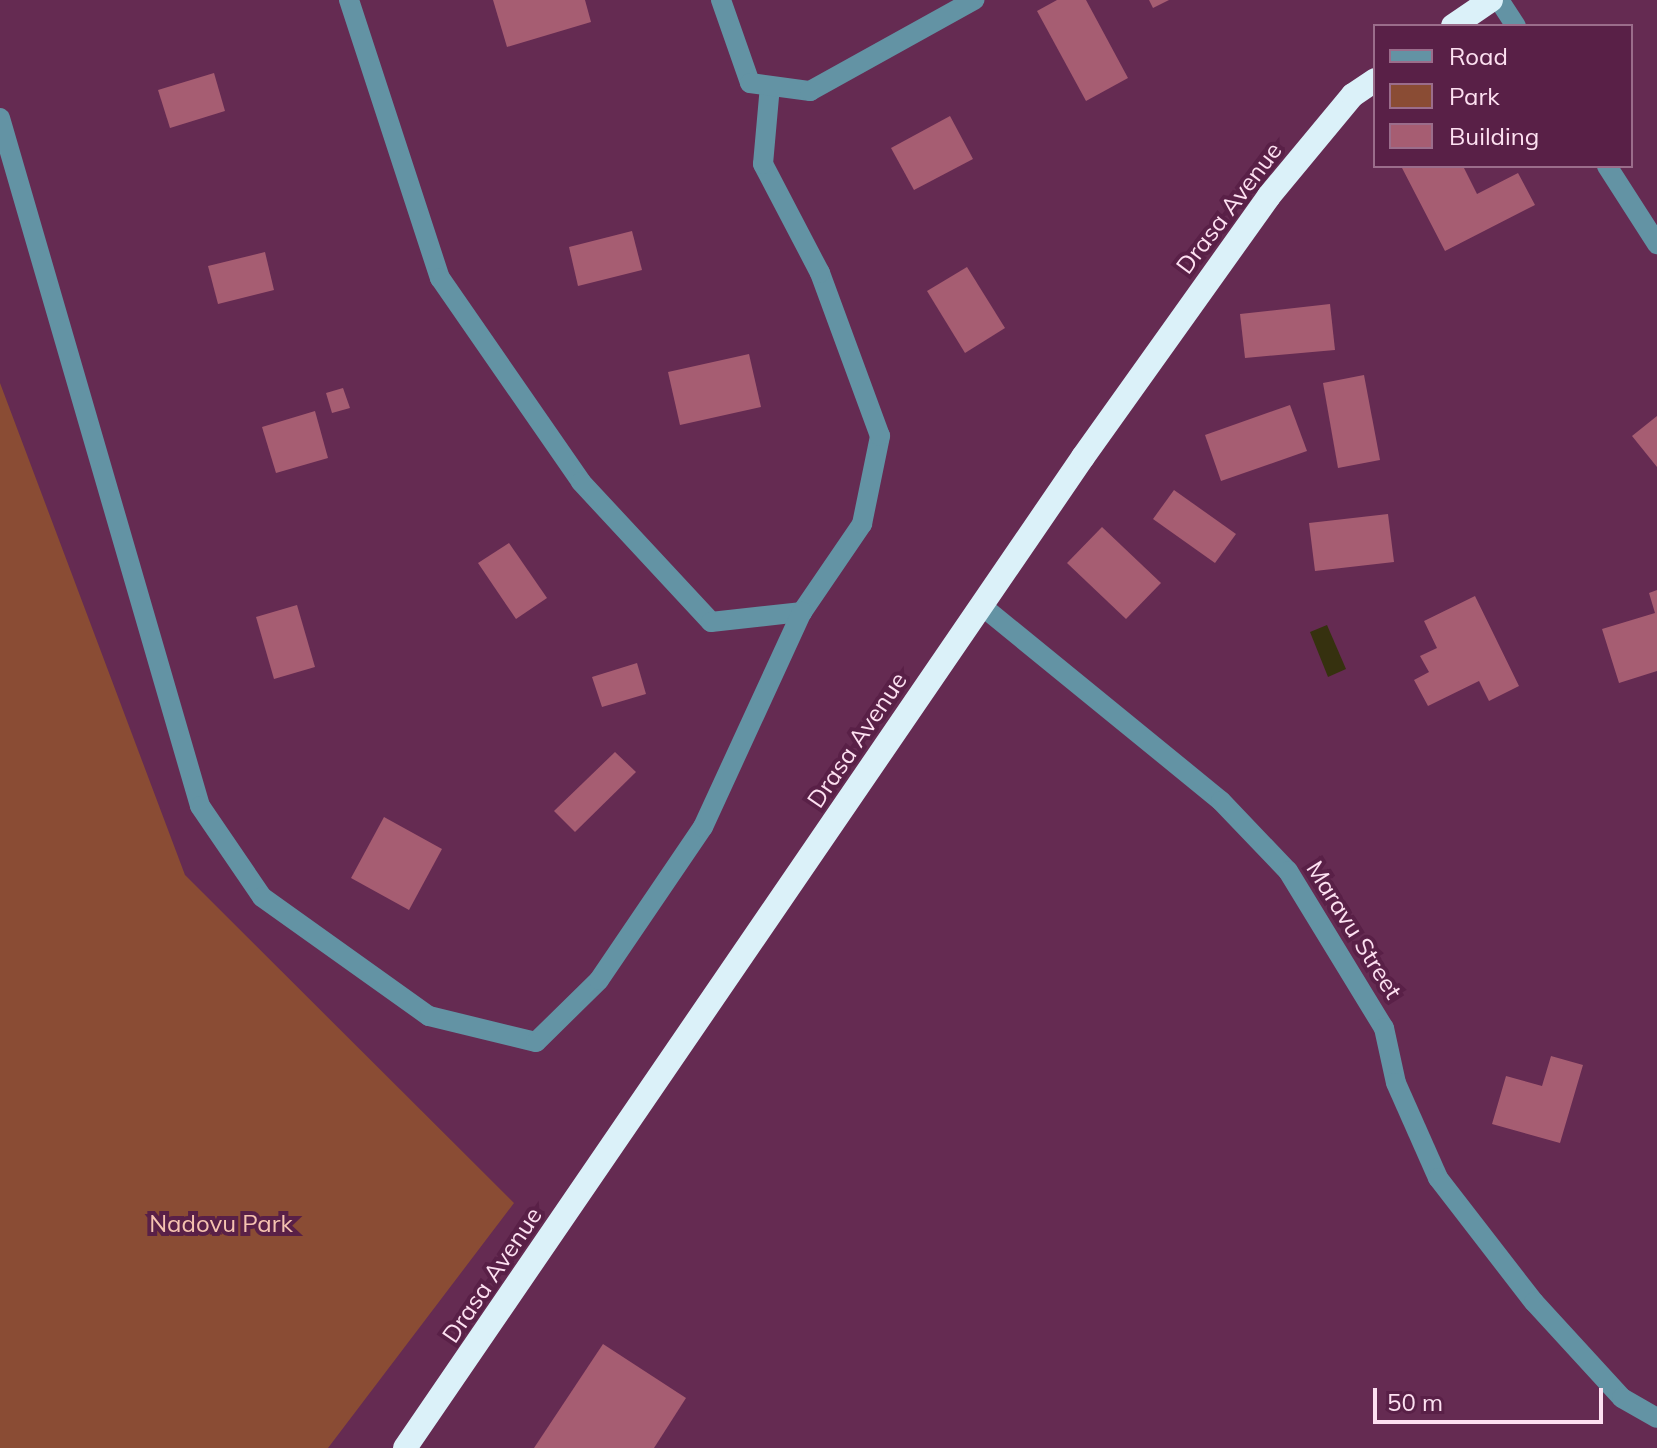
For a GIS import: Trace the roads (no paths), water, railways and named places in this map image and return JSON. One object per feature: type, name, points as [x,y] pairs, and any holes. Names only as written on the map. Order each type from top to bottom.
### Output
[{"type":"highway","points":[[1456,24],[1491,0]]},
{"type":"highway","name":"Drasa Avenue","points":[[405,1448],[982,606],[1269,196],[1353,95],[1373,81]]},
{"type":"street","points":[[349,0],[440,278],[581,482],[711,622],[802,612]]},
{"type":"street","points":[[721,0],[750,83],[810,91],[974,0]]},
{"type":"street","points":[[1499,0],[1515,24]]},
{"type":"street","points":[[0,118],[200,806],[262,897],[429,1016],[536,1042],[599,980],[703,827],[802,612],[862,524],[880,436],[820,273],[763,164],[770,86]]},
{"type":"street","points":[[1608,168],[1657,244]]},
{"type":"street","name":"Maravu Street","points":[[982,606],[1221,801],[1288,871],[1384,1028],[1396,1083],[1438,1178],[1622,1398],[1657,1418]]},
{"type":"park label","name":"Nadovu Park","points":[[221,1224]]}]
